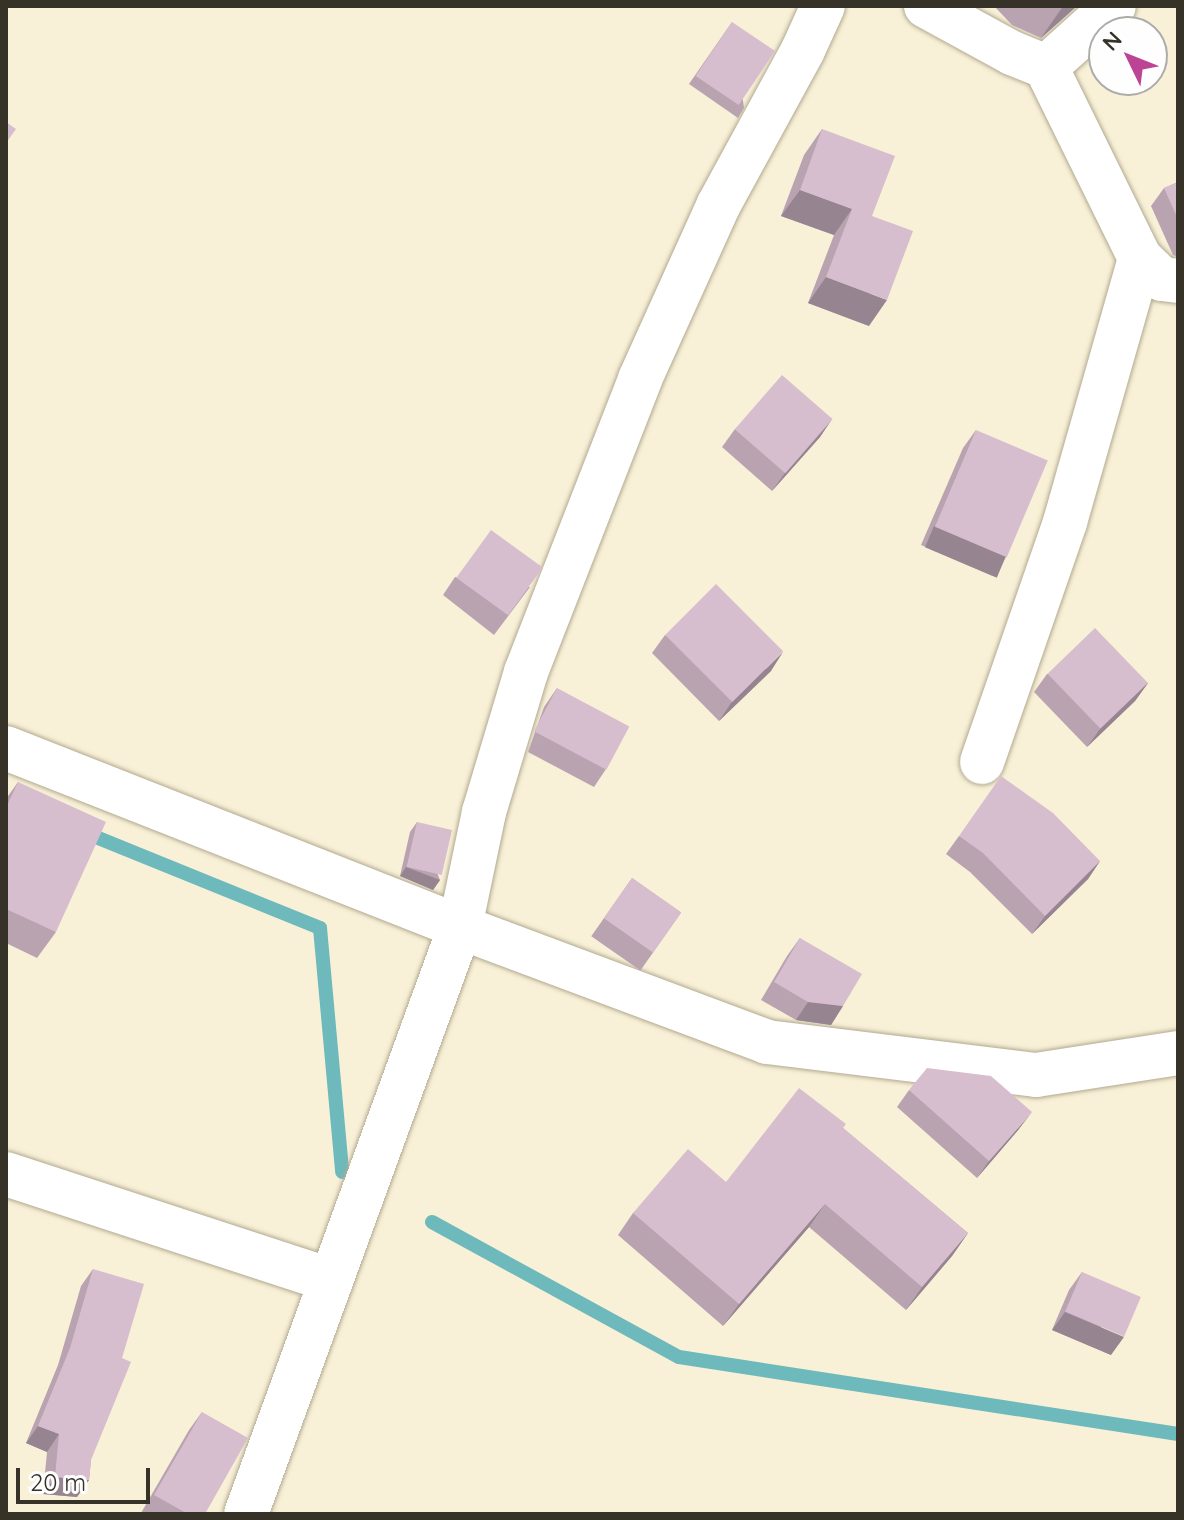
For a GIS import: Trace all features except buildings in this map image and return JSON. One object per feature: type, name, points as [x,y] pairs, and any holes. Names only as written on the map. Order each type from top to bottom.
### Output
[{"type":"street","points":[[246,1514],[460,927],[484,812],[526,672],[635,393],[718,206],[803,50],[823,6]]},
{"type":"street","points":[[926,6],[1012,53],[1046,67],[1140,258],[1162,279],[1178,281]]},
{"type":"street","points":[[1046,67],[1114,6]]},
{"type":"street","points":[[982,762],[1065,522],[1140,258]]},
{"type":"street","points":[[6,748],[460,927],[767,1042],[1036,1075],[1178,1053]]},
{"type":"street","points":[[6,1174],[331,1280]]},
{"type":"waterway","points":[[81,831],[320,928],[342,1172]]},
{"type":"waterway","points":[[432,1222],[679,1357],[1178,1434]]}]
